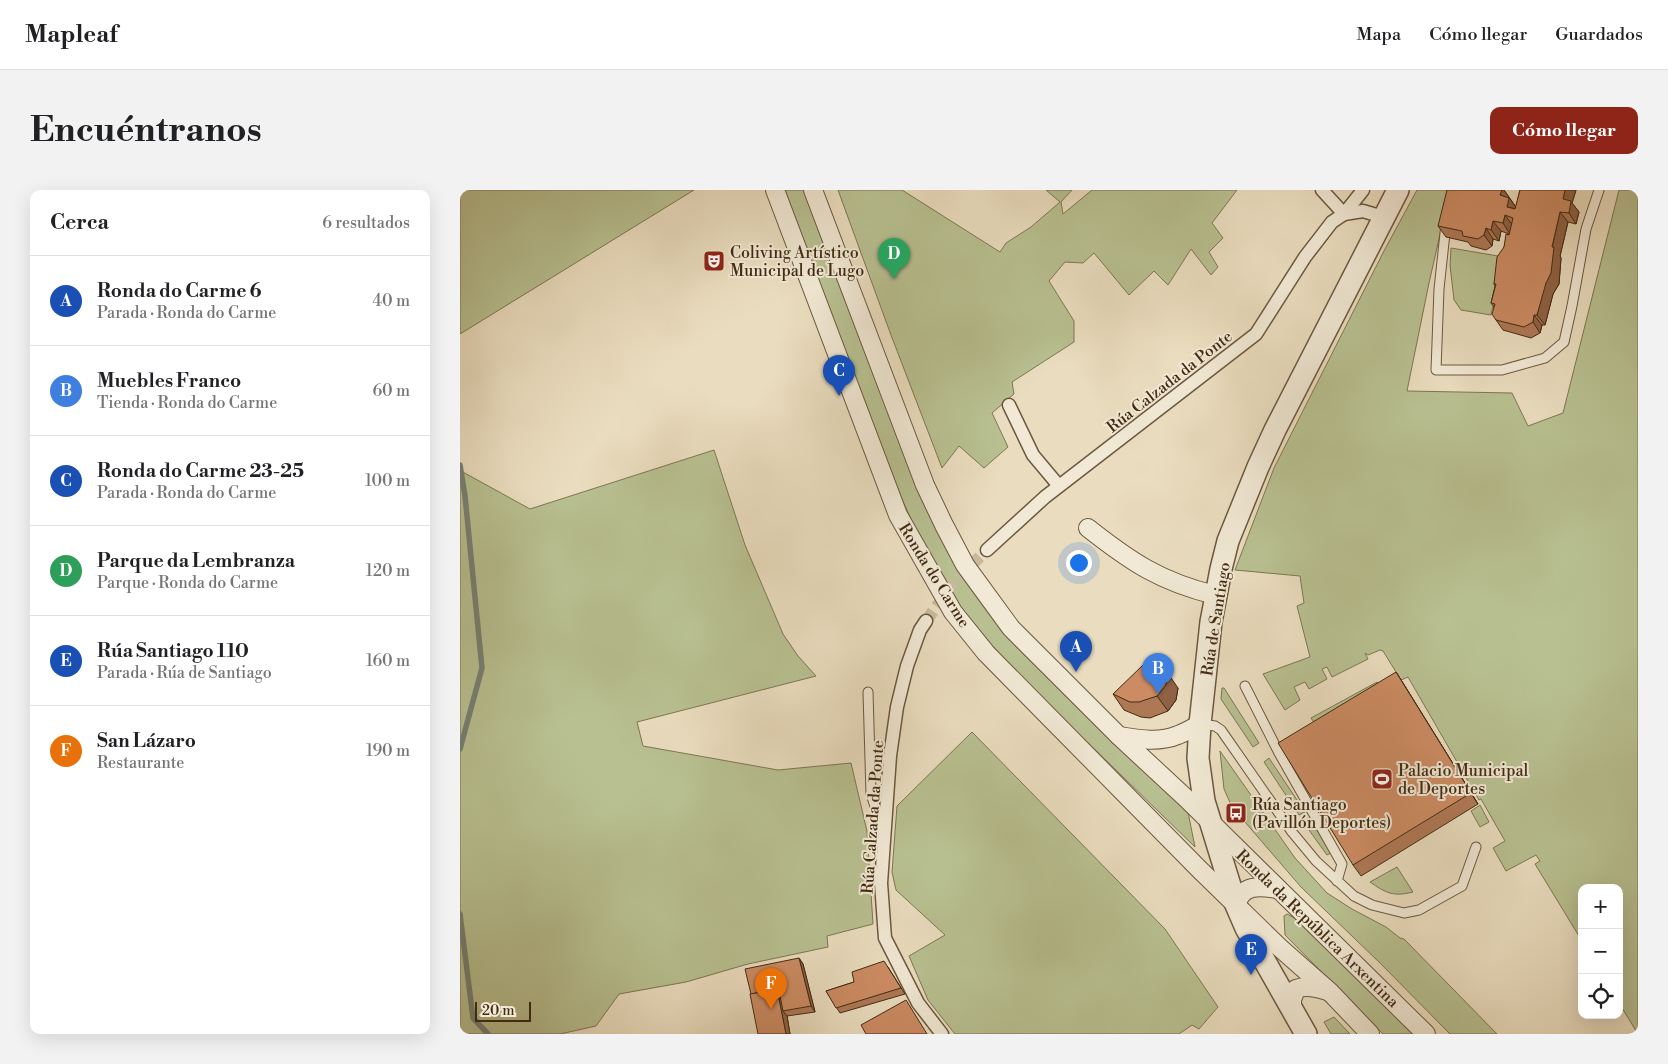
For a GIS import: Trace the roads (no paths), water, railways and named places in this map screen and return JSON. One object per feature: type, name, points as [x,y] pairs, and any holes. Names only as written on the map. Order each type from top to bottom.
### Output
[{"type":"street","name":"Ronda do Carme","points":[[775,190],[898,516],[953,612],[986,653],[1236,906]]},
{"type":"street","name":"Ronda do Carme","points":[[813,190],[925,485],[940,518],[966,565],[1011,628],[1119,736],[1210,822]]},
{"type":"street","points":[[1322,190],[1344,214],[1363,211],[1384,217]]},
{"type":"street","name":"Rúa Calzada da Ponte","points":[[987,550],[1059,486],[1256,334],[1305,257],[1332,222],[1344,214],[1363,190]]},
{"type":"street","name":"Rúa de Santiago","points":[[1306,1034],[1246,928],[1236,906],[1204,801],[1198,746],[1200,724],[1215,595],[1228,541],[1275,430],[1398,190]]},
{"type":"street","points":[[1009,405],[1033,455],[1059,486]]},
{"type":"street","points":[[1088,528],[1122,555],[1158,576],[1183,586],[1215,595]]},
{"type":"street","name":"Rúa Calzada da Ponte","points":[[926,621],[920,630],[907,666],[897,707],[890,756],[882,883],[885,938],[918,1004],[942,1034]]},
{"type":"street","points":[[1119,736],[1144,740],[1158,739],[1177,736],[1200,724]]},
{"type":"street","name":"Ronda da República Arxentina","points":[[1210,822],[1426,1034]]},
{"type":"street","points":[[1278,889],[1258,887],[1249,889],[1238,897],[1236,906],[1330,992],[1370,1034]]},
{"type":"street","points":[[1292,1009],[1293,994],[1302,987],[1330,992]]},
{"type":"lane","points":[[1447,212],[1439,289],[1436,370],[1502,370],[1545,358],[1564,342],[1586,229],[1599,190]]},
{"type":"lane","points":[[1245,686],[1279,753],[1342,864],[1337,881]]},
{"type":"lane","points":[[868,692],[871,794],[884,834]]},
{"type":"lane","points":[[1200,724],[1215,726],[1222,730],[1292,832],[1316,861],[1354,896],[1372,905],[1404,913],[1419,910],[1462,886],[1476,847]]},
{"type":"waterway","points":[[460,465],[465,496],[482,668],[460,749]]},
{"type":"waterway","points":[[460,914],[473,1018],[488,1034]]},
{"type":"tunnel","points":[[926,621],[955,581],[987,550]]},
{"type":"place","name":"Coliving Artístico Municipal de Lugo","points":[[714,261]]},
{"type":"place","name":"Parque da Lembranza","points":[[894,279]]},
{"type":"place","name":"Ronda do Carme 23-25","points":[[839,396]]},
{"type":"place","name":"Ronda do Carme 6","points":[[1076,672]]},
{"type":"place","name":"Muebles Franco","points":[[1158,694]]},
{"type":"place","name":"Palacio Municipal de Deportes","points":[[1382,779]]},
{"type":"place","name":"Rúa Santiago (Pavillón Deportes)","points":[[1236,813]]},
{"type":"place","name":"Rúa Santiago 110","points":[[1251,975]]},
{"type":"place","name":"San Lázaro","points":[[771,1009]]}]
